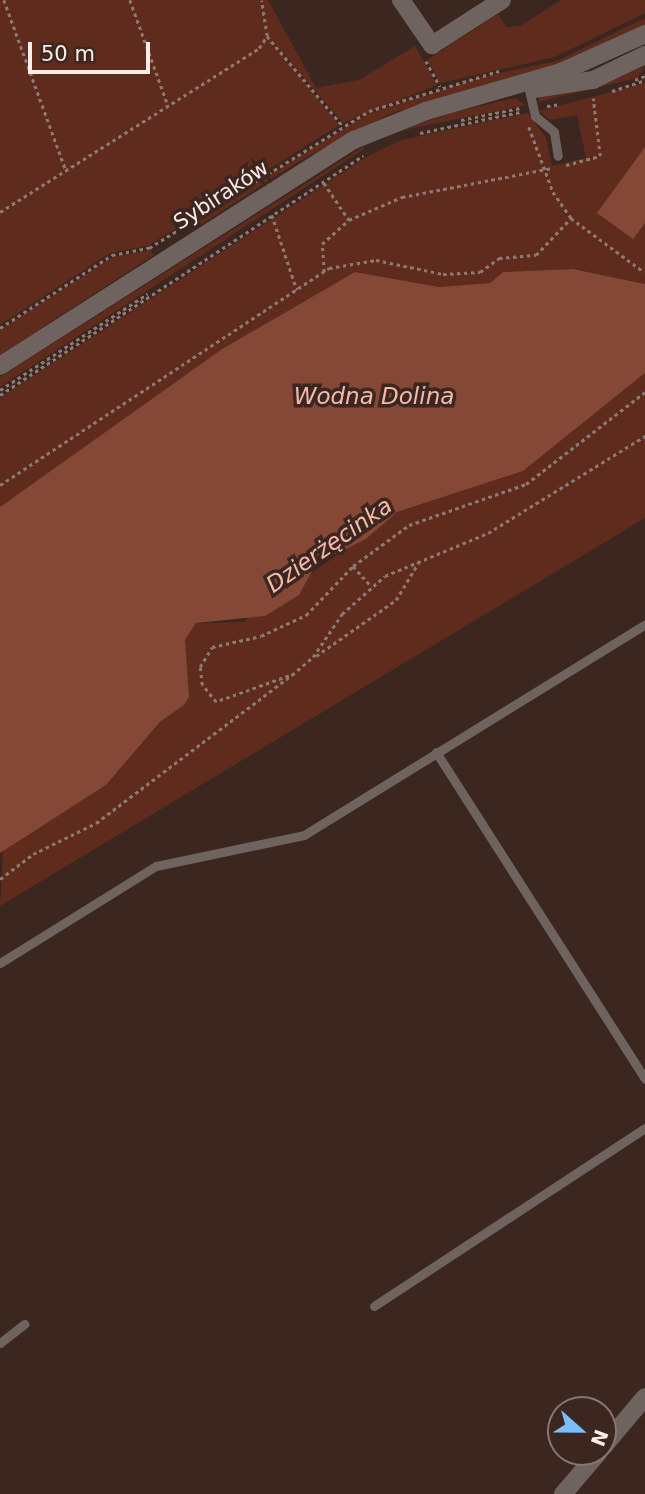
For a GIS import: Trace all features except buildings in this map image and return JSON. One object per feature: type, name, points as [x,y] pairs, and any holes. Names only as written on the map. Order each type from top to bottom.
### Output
[{"type":"street","points":[[401,0],[424,40],[440,43],[502,0]]},
{"type":"street","name":"Sybiraków","points":[[0,366],[323,157],[397,121],[568,69],[645,34]]},
{"type":"street","name":"Sybiraków","points":[[482,95],[526,105],[593,80],[645,55]]},
{"type":"street","points":[[617,1430],[645,1397]]},
{"type":"street","points":[[563,1494],[587,1466]]},
{"type":"lane","points":[[526,105],[554,132],[558,156]]},
{"type":"lane","points":[[0,963],[156,866],[304,835],[645,624]]},
{"type":"lane","points":[[436,752],[645,1079]]},
{"type":"lane","points":[[374,1306],[645,1128]]},
{"type":"lane","points":[[0,1343],[24,1324]]},
{"type":"path","points":[[4,0],[66,170]]},
{"type":"path","points":[[130,0],[168,105]]},
{"type":"path","points":[[261,0],[267,36],[342,125]]},
{"type":"path","points":[[0,212],[259,48],[267,36]]},
{"type":"path","points":[[440,43],[425,59],[440,86]]},
{"type":"path","points":[[324,272],[322,244],[349,220],[402,197],[544,170],[600,156],[591,92]]},
{"type":"path","points":[[411,133],[526,105],[544,170],[571,218],[644,272]]},
{"type":"path","points":[[0,395],[366,152]]},
{"type":"path","points":[[322,181],[349,220]]},
{"type":"path","points":[[272,214],[297,290]]},
{"type":"path","points":[[0,390],[272,214]]},
{"type":"path","points":[[0,485],[324,272],[349,261],[376,260],[443,274],[480,272],[499,258],[536,255],[571,218]]},
{"type":"path","points":[[292,675],[216,702],[202,685],[200,667],[212,648],[261,636],[306,615],[353,566],[409,525],[526,484],[645,392]]},
{"type":"path","points":[[313,657],[342,614],[372,587],[421,559],[488,533],[645,436]]},
{"type":"path","points":[[0,879],[33,854],[96,823],[313,657],[396,600],[421,559]]},
{"type":"path","points":[[353,566],[372,587]]},
{"type":"shaded area","points":[[0,0],[268,0],[316,88],[359,80],[415,46],[437,85],[343,123],[273,42],[339,125],[148,246],[110,253],[0,325]]},
{"type":"shaded area","points":[[561,0],[645,0],[645,13],[555,57],[440,83],[427,60],[498,14],[506,27],[520,26]]},
{"type":"shaded area","points":[[645,18],[645,28],[538,73],[392,113],[296,163],[196,228],[192,222],[370,113],[481,77],[557,61]]},
{"type":"shaded area","points":[[645,66],[637,78],[538,102],[541,95],[610,82]]},
{"type":"shaded area","points":[[645,83],[645,284],[573,269],[503,272],[490,283],[439,287],[355,272],[222,349],[0,507],[0,398],[368,156],[401,140],[528,113],[546,138],[552,166],[586,158],[577,115],[550,120],[539,111]]},
{"type":"shaded area","points":[[515,98],[526,105],[399,131],[455,112]]},
{"type":"shaded area","points":[[363,147],[364,149],[0,387],[0,377]]},
{"type":"shaded area","points":[[150,250],[154,255],[0,355],[0,330],[113,257]]},
{"type":"shaded area","points":[[645,373],[645,518],[0,906],[3,850],[106,785],[160,722],[184,705],[185,640],[196,623],[243,622],[397,512],[523,471]]},
{"type":"water","points":[[645,147],[645,223],[633,239],[597,213]]},
{"type":"water","name":"Wodna Dolina","points":[[573,269],[645,284],[645,373],[523,471],[397,512],[366,539],[316,564],[299,595],[265,616],[196,623],[185,640],[189,697],[184,705],[160,722],[106,785],[0,853],[0,507],[222,349],[355,272],[439,287],[490,283],[503,272]]},
{"type":"water label","name":"Dzierżęcinka","points":[[329,545]]}]
